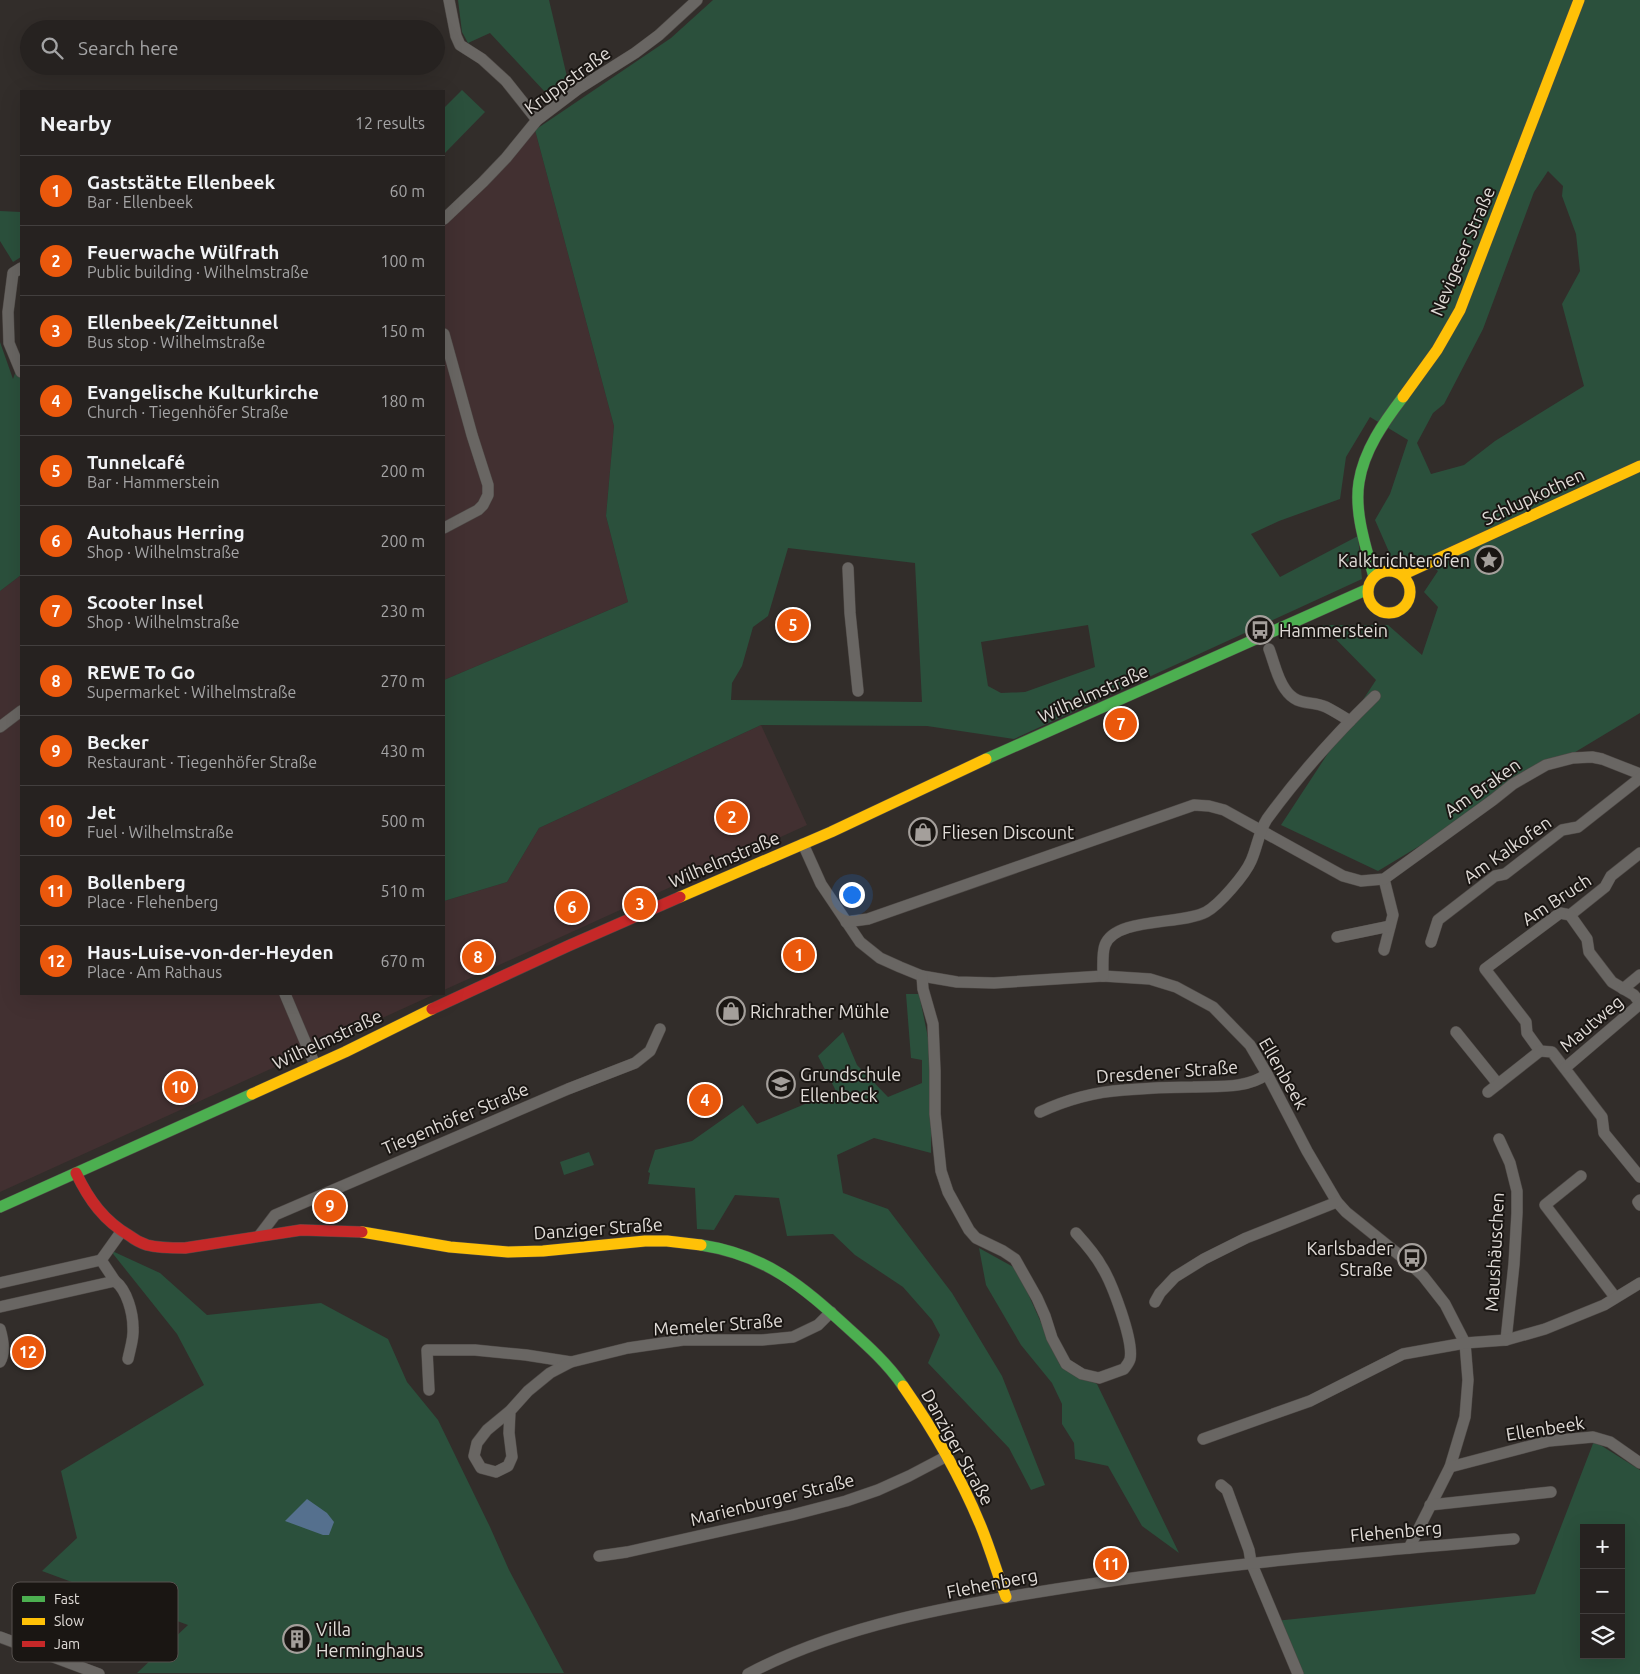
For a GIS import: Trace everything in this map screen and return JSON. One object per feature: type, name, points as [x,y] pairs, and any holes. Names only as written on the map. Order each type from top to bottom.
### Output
[{"type":"main road","name":"Nevigeser Straße","points":[[1373,575],[1369,546],[1363,532],[1359,506],[1359,484],[1366,455],[1378,433],[1433,355],[1460,310],[1579,0]]},
{"type":"main road","name":"Schlupkothen","points":[[1402,575],[1640,466]]},
{"type":"main road","name":"Nevigeser Straße","points":[[1369,546],[1388,568]]},
{"type":"main road","name":"Schlupkothen","points":[[1409,586],[1416,578],[1442,558]]},
{"type":"main road","points":[[1388,568],[1402,575],[1409,586],[1409,598],[1406,604],[1399,610],[1383,612],[1371,603],[1368,590],[1373,575],[1388,568]]},
{"type":"main road","name":"Wilhelmstraße","points":[[0,1207],[315,1065],[563,948],[831,832],[926,786],[1368,590]]},
{"type":"main road","name":"Wilhelmstraße","points":[[1326,608],[1371,603]]},
{"type":"main road","name":"Danziger Straße","points":[[76,1173],[84,1190],[102,1217],[121,1232],[144,1244],[177,1248],[214,1245],[299,1230],[342,1230],[380,1234],[465,1249],[509,1252],[556,1250],[636,1241],[678,1240],[703,1244],[740,1254],[773,1268],[806,1289],[875,1353],[900,1381],[947,1456],[978,1518],[1006,1597]]},
{"type":"street","points":[[449,0],[456,36],[460,44],[482,59],[506,81],[537,120]]},
{"type":"street","name":"Kruppstraße","points":[[445,218],[489,176],[537,120],[578,89],[659,35],[697,0]]},
{"type":"street","points":[[20,269],[13,273],[8,312],[9,343],[20,370]]},
{"type":"street","points":[[445,338],[488,485],[488,495],[478,510],[445,527]]},
{"type":"street","points":[[848,568],[850,613],[858,691]]},
{"type":"street","points":[[1269,649],[1285,690],[1293,698],[1308,704],[1324,706],[1350,721]]},
{"type":"street","points":[[1102,976],[1105,945],[1115,933],[1133,925],[1174,920],[1206,912],[1230,890],[1251,862],[1265,821],[1325,747],[1375,696]]},
{"type":"street","points":[[0,727],[20,712]]},
{"type":"street","name":"Am Braken","points":[[1384,879],[1513,784],[1546,765],[1573,758],[1592,757],[1602,759],[1640,776]]},
{"type":"street","name":"Am Kalkofen","points":[[1431,942],[1438,920],[1495,876],[1505,874],[1562,830],[1578,828],[1640,776]]},
{"type":"street","points":[[846,922],[868,919],[1194,805],[1224,810],[1343,876],[1361,881],[1384,879],[1393,915],[1384,950]]},
{"type":"street","name":"Ellenbeek","points":[[803,844],[821,884],[846,922],[860,942],[880,958],[922,976],[957,982],[994,983],[1102,976],[1150,979],[1176,987],[1206,1003],[1250,1045],[1307,1151],[1337,1202],[1346,1212],[1423,1276],[1445,1304],[1465,1343],[1468,1380],[1465,1417],[1450,1467],[1409,1548]]},
{"type":"street","name":"Am Bruch","points":[[1540,1051],[1527,1033],[1526,1022],[1485,969],[1560,913],[1570,915],[1605,887],[1611,876],[1640,852]]},
{"type":"street","name":"Mautweg","points":[[1565,1068],[1640,1004],[1634,995],[1612,982],[1589,952],[1587,939],[1570,915]]},
{"type":"street","points":[[1337,938],[1390,926]]},
{"type":"street","name":"Mautweg","points":[[1623,988],[1640,975]]},
{"type":"street","points":[[922,976],[923,989],[933,1024],[935,1114],[941,1171],[948,1192],[969,1230],[976,1238],[1003,1251],[1014,1259],[1037,1298],[1052,1338],[1066,1364],[1082,1374],[1099,1378],[1112,1375],[1124,1369],[1130,1357],[1128,1339],[1114,1292],[1103,1268],[1076,1233]]},
{"type":"street","points":[[285,995],[315,1065]]},
{"type":"street","name":"Tiegenhöfer Straße","points":[[259,1236],[275,1215],[568,1089],[635,1064],[650,1051],[660,1029]]},
{"type":"street","points":[[1456,1032],[1498,1084]]},
{"type":"street","points":[[1488,1092],[1540,1051],[1552,1052],[1602,1117],[1604,1133],[1640,1177]]},
{"type":"street","name":"Dresdener Straße","points":[[1040,1112],[1064,1101],[1084,1096],[1122,1090],[1232,1085],[1260,1080],[1267,1074]]},
{"type":"street","name":"Maushäuschen","points":[[1499,1139],[1510,1163],[1516,1191],[1517,1213],[1506,1340]]},
{"type":"street","points":[[1581,1176],[1545,1205],[1616,1297]]},
{"type":"street","points":[[1640,1200],[1638,1202],[1640,1206]]},
{"type":"street","points":[[1155,1302],[1160,1293],[1175,1277],[1204,1259],[1246,1238],[1337,1202]]},
{"type":"street","points":[[0,1283],[101,1260],[121,1232]]},
{"type":"street","points":[[101,1260],[115,1281],[121,1285],[129,1304],[133,1328],[128,1359]]},
{"type":"street","points":[[0,1307],[115,1281]]},
{"type":"street","points":[[1203,1439],[1310,1401],[1403,1354],[1465,1343],[1506,1340],[1545,1330],[1604,1305],[1640,1283]]},
{"type":"street","name":"Memeler Straße","points":[[510,1411],[509,1433],[512,1457],[508,1466],[496,1472],[481,1468],[474,1456],[477,1443],[487,1430],[550,1373],[571,1362],[628,1348],[683,1340],[762,1340],[793,1336],[818,1325],[831,1312]]},
{"type":"street","points":[[0,1329],[4,1342],[0,1362]]},
{"type":"street","name":"Memeler Straße","points":[[430,1390],[427,1350],[509,1353],[571,1362]]},
{"type":"street","name":"Ellenbeek","points":[[1450,1467],[1549,1441],[1593,1437],[1610,1442],[1640,1463]]},
{"type":"street","name":"Marienburger Straße","points":[[599,1556],[627,1552],[846,1501],[878,1490],[947,1456]]},
{"type":"street","points":[[1221,1485],[1227,1490],[1249,1550],[1251,1562],[1298,1674]]},
{"type":"street","points":[[1430,1505],[1552,1492]]},
{"type":"street","name":"Flehenberg","points":[[748,1674],[762,1666],[818,1644],[886,1622],[1006,1597],[1251,1562],[1514,1539]]},
{"type":"street","points":[[0,1637],[12,1642]]},
{"type":"street","points":[[66,1662],[98,1674]]},
{"type":"shaded area","points":[[535,130],[614,426],[606,516],[628,602],[445,680],[445,223]]},
{"type":"shaded area","points":[[20,576],[20,995],[433,995],[0,1192],[0,591]]},
{"type":"shaded area","points":[[761,725],[807,825],[445,990],[445,901],[507,882],[539,828]]},
{"type":"green space","points":[[458,0],[549,0],[568,81],[545,92],[490,33],[468,43],[462,32]]},
{"type":"green space","points":[[713,0],[1640,0],[1640,713],[1378,871],[1281,825],[1376,680],[1322,625],[1388,625],[1422,655],[1438,607],[1424,592],[1438,571],[1423,558],[1393,561],[1375,520],[1390,494],[1408,440],[1370,417],[1346,457],[1340,499],[1279,521],[1251,534],[1280,577],[1358,536],[1362,579],[1014,739],[927,726],[761,725],[539,828],[507,882],[445,901],[445,680],[628,602],[606,516],[614,426],[535,130],[671,38]],"holes":[[[1548,171],[1563,186],[1562,196],[1576,234],[1580,271],[1562,304],[1584,386],[1495,441],[1464,465],[1431,474],[1417,443],[1433,413],[1444,404],[1483,329],[1534,192]],[[788,548],[915,563],[922,702],[731,700],[732,683],[742,666],[753,627],[768,616]],[[1088,625],[1095,667],[1025,692],[1001,693],[988,686],[981,642]]]},
{"type":"green space","points":[[462,90],[485,112],[445,153],[445,107]]},
{"type":"green space","points":[[0,211],[20,212],[20,258],[13,262],[0,241]]},
{"type":"green space","points":[[0,342],[13,379],[20,360],[20,576],[0,591]]},
{"type":"green space","points":[[906,994],[919,994],[931,1052],[931,1153],[874,1138],[837,1155],[843,1193],[888,1209],[952,1293],[1002,1376],[1045,1485],[1031,1490],[1009,1448],[928,1363],[940,1335],[932,1320],[903,1287],[855,1255],[833,1234],[787,1236],[779,1198],[735,1195],[714,1230],[697,1229],[695,1188],[648,1184],[650,1173],[648,1172],[655,1150],[692,1141],[743,1105],[757,1124],[836,1091],[818,1056],[843,1032],[857,1065],[888,1097],[922,1083],[922,1060],[911,1058]]},
{"type":"green space","points":[[589,1152],[594,1165],[564,1175],[560,1162]]},
{"type":"green space","points":[[979,1248],[1017,1269],[1060,1365],[1097,1384],[1179,1553],[1142,1526],[1108,1466],[1075,1459],[1074,1443],[1062,1424],[1062,1404],[1052,1383],[1021,1345],[986,1285]]},
{"type":"green space","points":[[110,1250],[160,1273],[207,1315],[321,1303],[388,1339],[407,1382],[438,1420],[509,1570],[564,1673],[137,1673],[149,1662],[178,1662],[178,1634],[188,1625],[178,1621],[178,1582],[72,1582],[42,1571],[77,1538],[61,1471],[204,1385],[177,1334]]},
{"type":"green space","points":[[1594,1441],[1640,1470],[1640,1674],[1299,1674],[1275,1621],[1535,1594]]},
{"type":"water","points":[[307,1499],[327,1513],[334,1522],[329,1535],[323,1535],[285,1521]]},
{"type":"traffic: fast","points":[[1374,577],[1359,518],[1359,482],[1370,448],[1382,426],[1403,397]]},
{"type":"traffic: fast","points":[[986,759],[1368,589]]},
{"type":"traffic: fast","points":[[0,1207],[252,1094]]},
{"type":"traffic: fast","points":[[701,1245],[745,1256],[782,1274],[815,1299],[870,1348],[903,1386]]},
{"type":"traffic: slow","points":[[1403,397],[1437,350],[1460,310],[1579,0]]},
{"type":"traffic: slow","points":[[1402,575],[1640,466]]},
{"type":"traffic: slow","points":[[1389,571],[1404,577],[1410,592],[1404,607],[1389,613],[1374,607],[1368,592],[1374,577],[1389,571]]},
{"type":"traffic: slow","points":[[680,897],[831,832],[986,759]]},
{"type":"traffic: slow","points":[[252,1094],[345,1052],[432,1009]]},
{"type":"traffic: slow","points":[[362,1232],[450,1247],[508,1252],[543,1251],[645,1241],[667,1241],[701,1245]]},
{"type":"traffic: slow","points":[[903,1386],[925,1419],[964,1488],[984,1533],[1006,1597]]},
{"type":"traffic: jam","points":[[432,1009],[680,897]]},
{"type":"traffic: jam","points":[[76,1173],[92,1201],[112,1224],[134,1239],[152,1246],[185,1248],[301,1230],[362,1232]]},
{"type":"place","name":"Kalktrichterofen","points":[[1489,560]]},
{"type":"place","name":"Tunnelcafé","points":[[793,625]]},
{"type":"place","name":"Hammerstein","points":[[1260,630]]},
{"type":"place","name":"Scooter Insel","points":[[1121,724]]},
{"type":"place","name":"Feuerwache Wülfrath","points":[[732,817]]},
{"type":"place","name":"Fliesen Discount","points":[[923,832]]},
{"type":"place","name":"Ellenbeek/Zeittunnel","points":[[640,904]]},
{"type":"place","name":"Autohaus Herring","points":[[572,907]]},
{"type":"place","name":"Gaststätte Ellenbeek","points":[[799,955]]},
{"type":"place","name":"REWE To Go","points":[[478,957]]},
{"type":"place","name":"Richrather Mühle","points":[[731,1011]]},
{"type":"place","name":"Grundschule Ellenbeck","points":[[781,1084]]},
{"type":"place","name":"Jet","points":[[180,1087]]},
{"type":"place","name":"Evangelische Kulturkirche","points":[[705,1100]]},
{"type":"place","name":"Becker","points":[[330,1206]]},
{"type":"place","name":"Karlsbader Straße","points":[[1412,1258]]},
{"type":"place","name":"Haus-Luise-von-der-Heyden","points":[[28,1352]]},
{"type":"place","name":"Bollenberg","points":[[1111,1564]]},
{"type":"place","name":"Villa Herminghaus","points":[[297,1639]]}]
